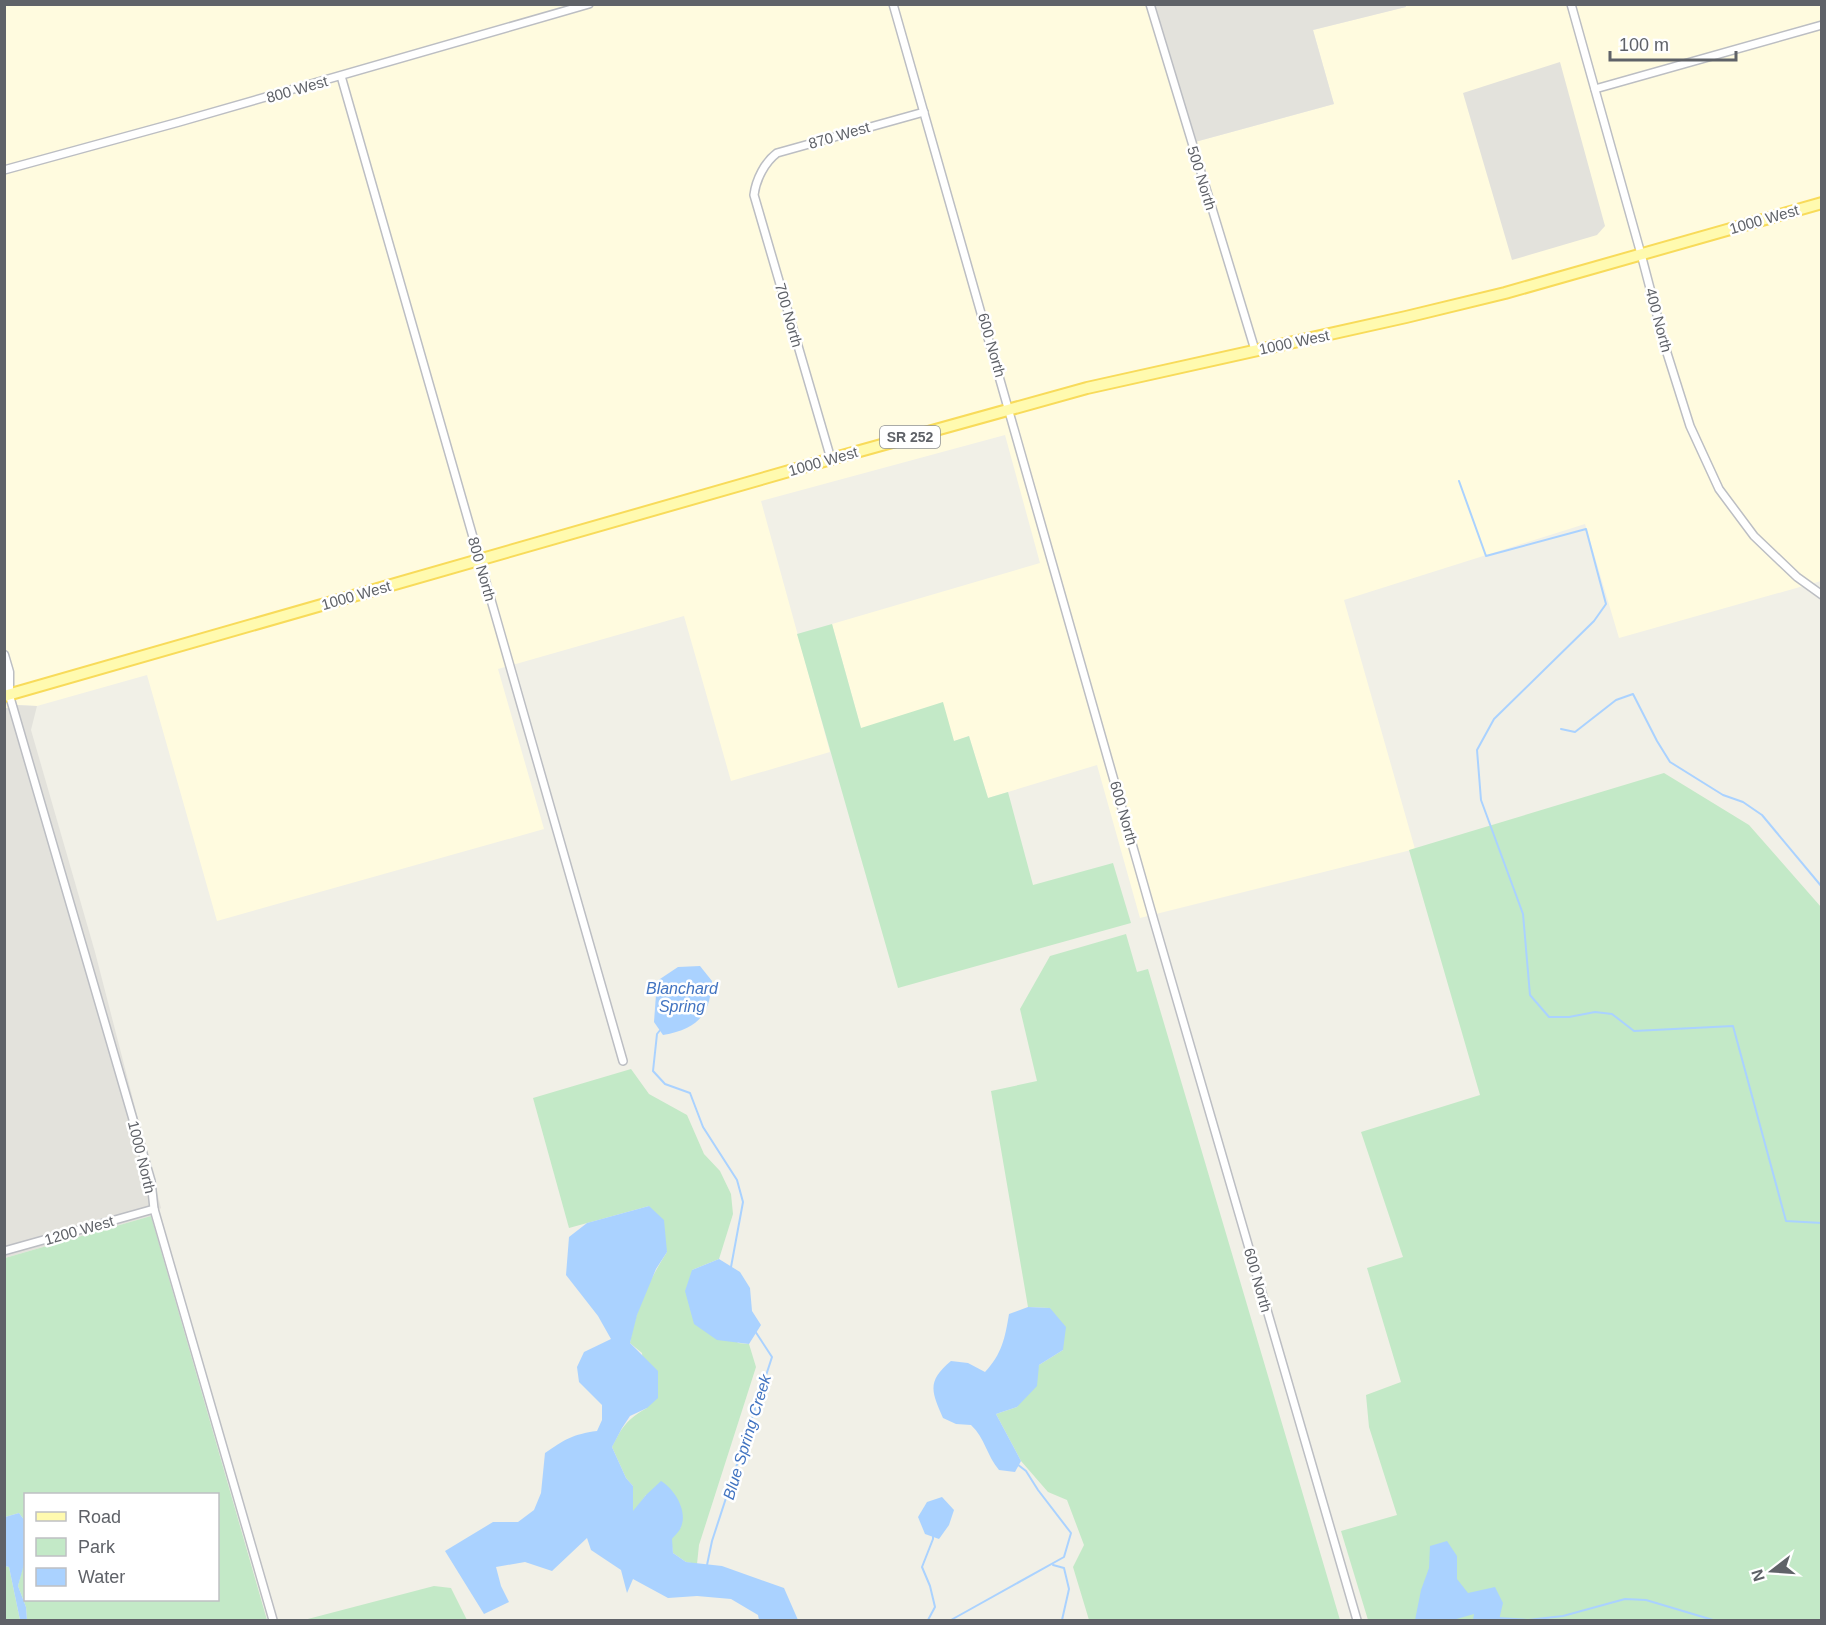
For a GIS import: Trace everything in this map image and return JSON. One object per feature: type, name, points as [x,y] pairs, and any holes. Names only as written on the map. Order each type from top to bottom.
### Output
[{"type":"main road","name":"1000 West","points":[[6,692],[1010,410],[1145,374],[1505,293],[1821,203]]},
{"type":"street","name":"800 West","points":[[4,170],[589,4]]},
{"type":"street","name":"600 North","points":[[894,4],[1158,932],[1357,1620]]},
{"type":"street","name":"500 North","points":[[1150,4],[1255,350]]},
{"type":"street","name":"400 North","points":[[1571,4],[1667,353],[1690,426],[1719,489],[1754,536],[1797,577],[1821,595]]},
{"type":"street","points":[[1595,89],[1821,25]]},
{"type":"street","name":"800 North","points":[[341,76],[623,1061]]},
{"type":"street","name":"870 West","points":[[762,172],[777,153],[924,112]]},
{"type":"street","name":"700 North","points":[[762,172],[755,186],[754,195],[831,459]]},
{"type":"street","name":"1000 North","points":[[4,655],[9,672],[6,692],[151,1181],[154,1209],[273,1620]]},
{"type":"street","name":"1200 West","points":[[4,1251],[154,1209]]},
{"type":"shaded area","points":[[1405,4],[1406,7],[1313,30],[1334,104],[1195,142],[1155,5]]},
{"type":"shaded area","points":[[5,5],[1155,5],[1195,142],[1334,104],[1313,30],[1405,7],[1405,5],[1821,5],[1821,581],[1619,638],[1585,524],[1344,600],[1415,849],[1140,918],[1097,765],[988,798],[969,736],[954,741],[861,728],[832,624],[1040,563],[1005,435],[761,501],[830,752],[731,781],[684,616],[498,669],[544,829],[217,921],[147,675],[37,706],[17,705],[5,709]]},
{"type":"shaded area","points":[[1560,62],[1605,226],[1597,235],[1512,260],[1463,93]]},
{"type":"shaded area","points":[[16,705],[37,706],[31,730],[95,952],[161,1208],[151,1216],[5,1258],[4,709]]},
{"type":"green space","points":[[832,624],[861,728],[943,702],[954,741],[969,736],[988,798],[1008,792],[1033,885],[1113,863],[1131,923],[898,988],[797,634]]},
{"type":"green space","points":[[1664,773],[1749,825],[1821,907],[1821,1620],[1368,1620],[1341,1531],[1397,1515],[1369,1427],[1366,1395],[1401,1382],[1367,1268],[1403,1257],[1361,1132],[1480,1095],[1409,850]]},
{"type":"green space","points":[[1126,934],[1137,972],[1148,969],[1340,1620],[1089,1620],[1073,1567],[1084,1545],[1067,1500],[1048,1492],[1021,1461],[996,1414],[1017,1407],[1039,1365],[1063,1350],[1050,1308],[1028,1307],[991,1091],[1037,1081],[1020,1009],[1050,956]]},
{"type":"green space","points":[[631,1069],[649,1094],[687,1115],[704,1154],[720,1171],[731,1194],[733,1214],[719,1259],[692,1270],[738,1343],[749,1344],[756,1367],[699,1545],[697,1564],[686,1562],[673,1553],[671,1539],[681,1527],[646,1495],[633,1513],[633,1486],[626,1478],[612,1447],[626,1424],[647,1408],[642,1353],[630,1343],[644,1295],[667,1252],[649,1206],[569,1228],[533,1098]]},
{"type":"green space","points":[[151,1216],[267,1620],[27,1620],[26,1607],[18,1586],[24,1561],[24,1601],[219,1601],[219,1493],[24,1493],[24,1520],[19,1513],[5,1517],[5,1258]]},
{"type":"green space","points":[[5,1566],[9,1567],[20,1620],[5,1620]]},
{"type":"green space","points":[[434,1586],[451,1588],[467,1620],[304,1620]]},
{"type":"water","name":"Blanchard Spring","points":[[700,966],[712,981],[705,1012],[693,1025],[663,1035],[654,1022],[657,981],[678,967]]},
{"type":"water","points":[[649,1206],[664,1220],[667,1252],[656,1269],[637,1315],[630,1343],[658,1371],[658,1398],[647,1408],[630,1416],[612,1447],[626,1478],[633,1486],[633,1511],[661,1481],[675,1495],[683,1514],[680,1529],[672,1539],[673,1553],[686,1562],[722,1566],[784,1588],[798,1620],[759,1620],[758,1615],[731,1599],[697,1596],[668,1598],[633,1579],[627,1593],[621,1570],[591,1550],[587,1538],[552,1571],[525,1562],[496,1567],[501,1586],[509,1602],[484,1614],[445,1551],[493,1522],[518,1522],[534,1510],[541,1493],[545,1453],[569,1438],[597,1431],[602,1420],[602,1405],[579,1382],[577,1367],[584,1352],[611,1339],[598,1316],[566,1275],[569,1237],[587,1223]]},
{"type":"water","points":[[719,1259],[740,1272],[750,1288],[752,1311],[761,1325],[749,1344],[717,1340],[694,1324],[685,1291],[692,1270]]},
{"type":"water","points":[[1028,1307],[1050,1308],[1066,1327],[1063,1350],[1039,1365],[1037,1386],[1017,1407],[996,1414],[1021,1461],[1015,1472],[999,1470],[980,1436],[971,1425],[956,1424],[943,1418],[933,1387],[938,1375],[951,1361],[968,1363],[985,1372],[1002,1345],[1009,1314]]},
{"type":"water","points":[[942,1497],[954,1510],[949,1525],[939,1539],[925,1534],[918,1517],[927,1502]]},
{"type":"water","points":[[19,1513],[24,1520],[24,1564],[18,1586],[26,1607],[27,1620],[20,1620],[9,1567],[5,1566],[5,1517]]},
{"type":"water","points":[[1447,1541],[1457,1556],[1457,1579],[1468,1593],[1495,1587],[1503,1603],[1499,1620],[1473,1620],[1474,1614],[1453,1620],[1415,1620],[1421,1590],[1429,1568],[1430,1546]]},
{"type":"waterway","points":[[1459,481],[1486,556],[1586,529],[1606,604],[1594,621],[1494,719],[1477,750],[1481,800],[1523,914],[1530,995],[1549,1017],[1569,1017],[1595,1012],[1612,1014],[1634,1031],[1733,1026],[1786,1221],[1822,1223]]},
{"type":"waterway","points":[[1561,729],[1575,732],[1616,700],[1633,694],[1670,762],[1723,795],[1743,802],[1762,815],[1822,887]]},
{"type":"waterway","name":"Blue Spring Creek","points":[[661,1029],[657,1034],[653,1071],[665,1084],[690,1093],[703,1127],[737,1180],[743,1202],[731,1267]]},
{"type":"waterway","name":"Blue Spring Creek","points":[[707,1565],[712,1541],[772,1357],[755,1331]]},
{"type":"waterway","points":[[951,1620],[1064,1557],[1071,1533],[1026,1471],[1017,1464]]},
{"type":"waterway","points":[[928,1620],[935,1607],[922,1567],[933,1534]]},
{"type":"waterway","points":[[1053,1565],[1064,1568],[1069,1589],[1062,1620]]},
{"type":"waterway","points":[[1498,1618],[1528,1620],[1563,1616],[1625,1599],[1646,1600],[1713,1620]]}]
